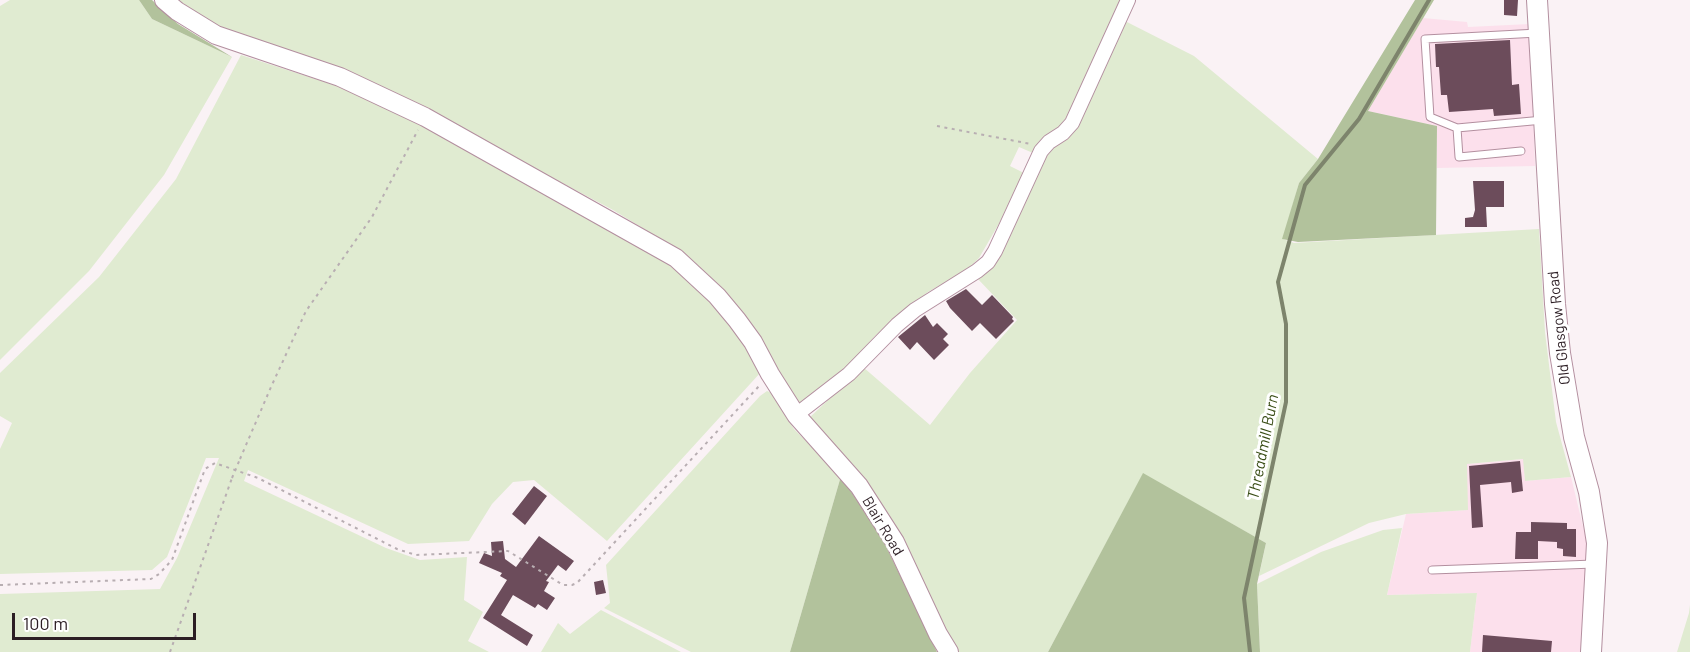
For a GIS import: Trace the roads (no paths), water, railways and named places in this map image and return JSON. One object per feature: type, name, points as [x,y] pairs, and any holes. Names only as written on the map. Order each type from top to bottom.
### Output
[{"type":"main road","name":"Old Glasgow Road","points":[[1537,0],[1543,120],[1560,353],[1574,437],[1595,522],[1596,564],[1591,652]]},
{"type":"street","name":"Blair Road","points":[[164,0],[216,35],[340,77],[421,115],[676,258],[711,290],[737,320],[753,342],[796,415],[859,486],[895,542],[949,652]]},
{"type":"street","points":[[796,415],[849,374],[915,310],[988,262],[1041,151],[1072,123],[1128,0]]},
{"type":"lane","points":[[1538,33],[1425,39],[1430,117],[1457,128],[1543,120]]},
{"type":"lane","points":[[1457,128],[1459,157],[1521,151]]},
{"type":"lane","points":[[1432,570],[1596,564]]},
{"type":"waterway","name":"Threadmill Burn","points":[[1250,652],[1244,598],[1286,402],[1286,324],[1278,282],[1305,185],[1359,119],[1429,0]]}]
